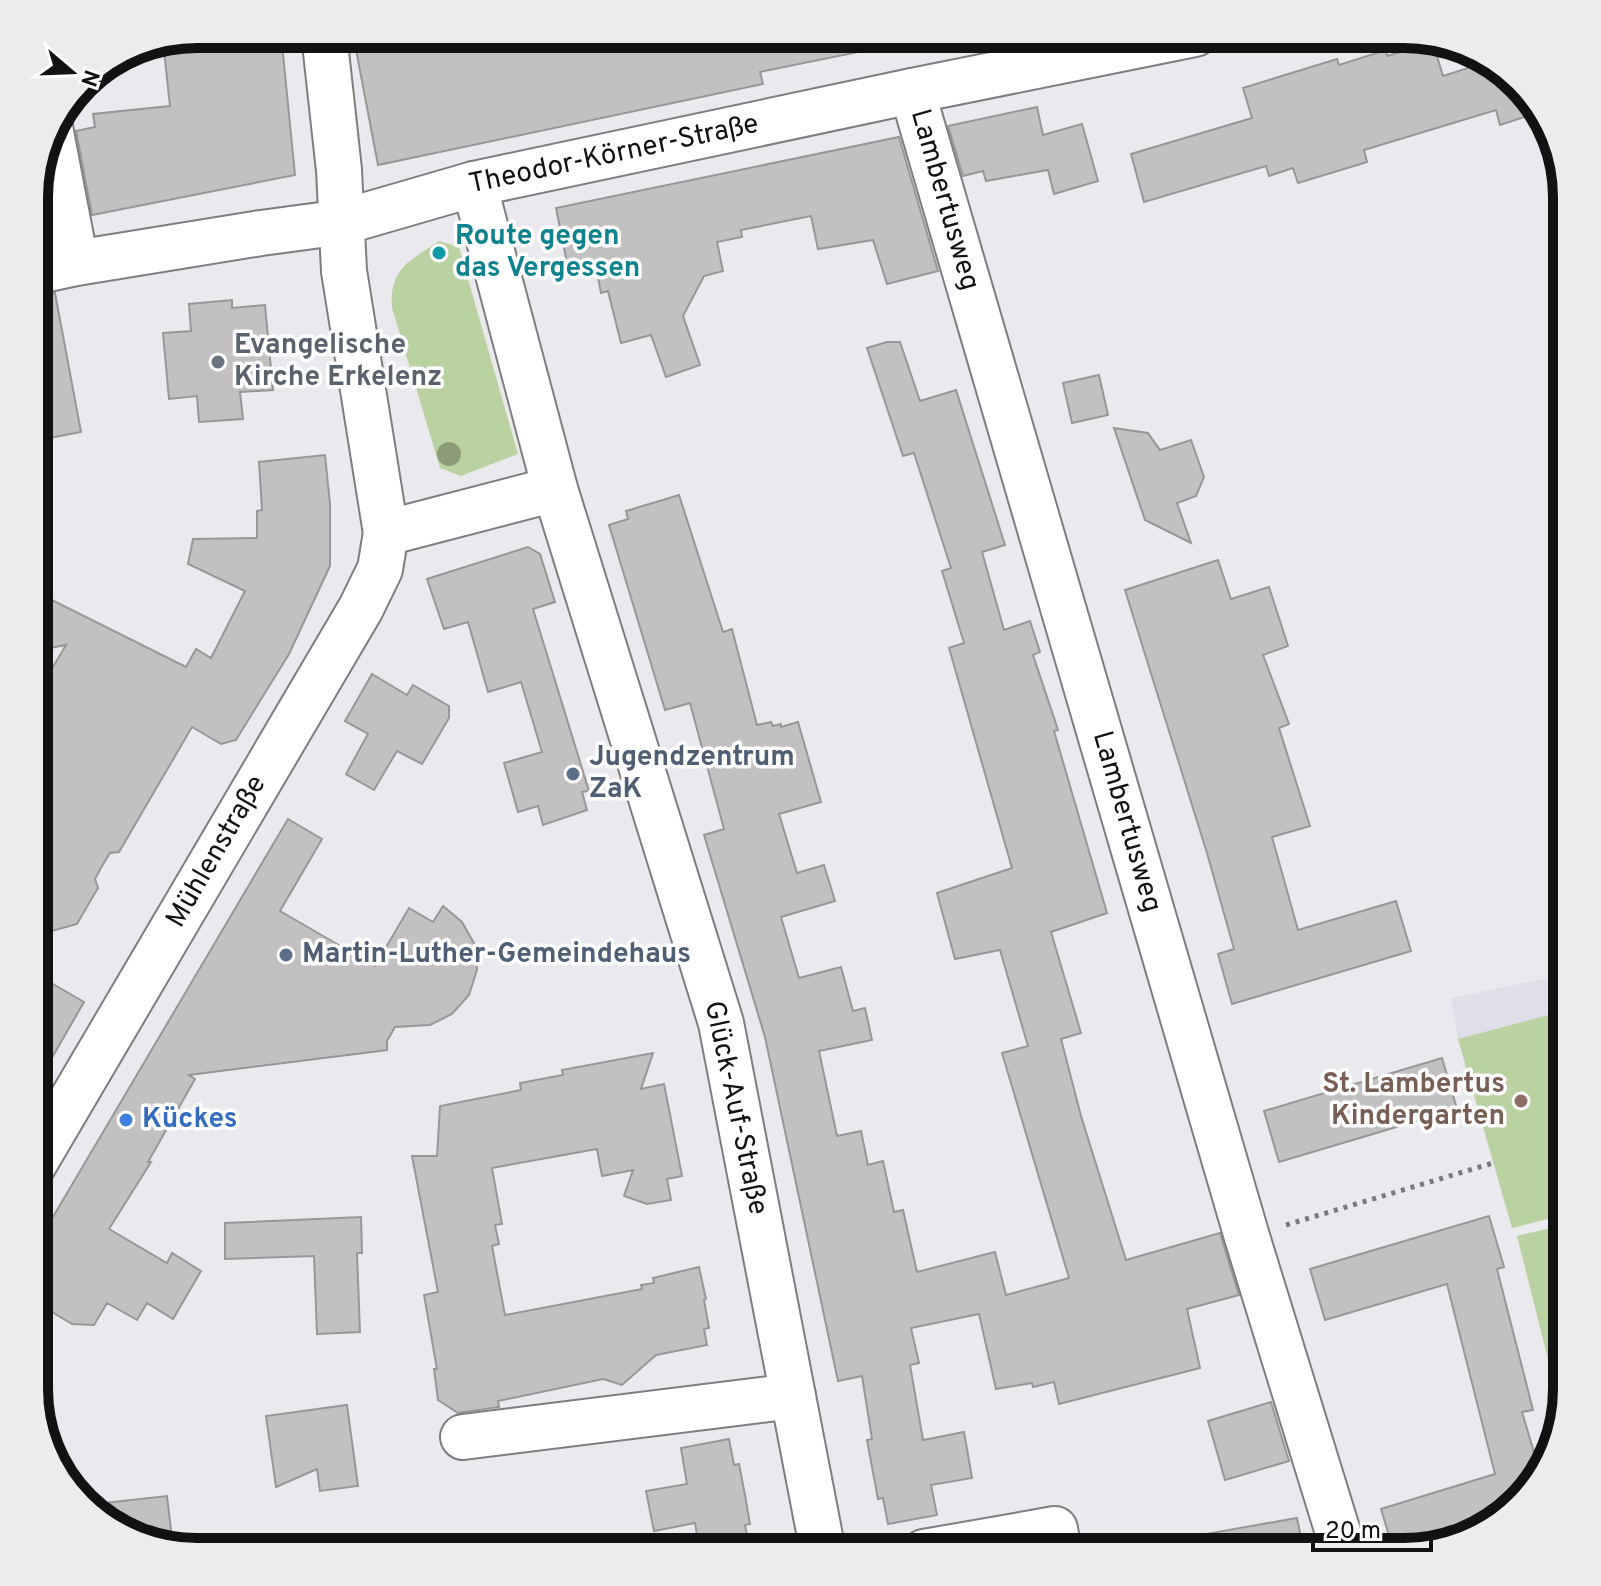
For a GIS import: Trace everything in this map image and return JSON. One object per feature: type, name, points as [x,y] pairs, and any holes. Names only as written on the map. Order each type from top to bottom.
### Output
[{"type":"street","points":[[325,48],[343,222],[344,271],[386,533],[555,489]]},
{"type":"street","name":"Theodor-Körner-Straße","points":[[48,269],[343,222],[474,184],[1125,48]]},
{"type":"street","name":"Lambertusweg","points":[[912,91],[1247,1237],[1340,1538]]},
{"type":"street","points":[[55,152],[76,263]]},
{"type":"street","name":"Glück-Auf-Straße","points":[[474,184],[555,489],[721,1023],[820,1538]]},
{"type":"street","name":"Mühlenstraße","points":[[48,1140],[361,608],[380,569],[386,533]]},
{"type":"street","points":[[463,1437],[793,1396]]},
{"type":"street","points":[[1004,1538],[1055,1529],[1057,1538]]},
{"type":"path","points":[[1247,1237],[1493,1163]]},
{"type":"shaded area","name":"St. Lambertus Kindergarten","points":[[1553,977],[1553,1218],[1512,1228],[1458,1039],[1451,998]]},
{"type":"green space","points":[[439,241],[459,247],[518,454],[461,476],[440,468],[392,308],[392,294],[398,274],[411,260]]},
{"type":"green space","name":"St. Lambertus Kindergarten","points":[[1553,1014],[1553,1218],[1512,1228],[1458,1039]]},
{"type":"green space","points":[[1553,1227],[1553,1379],[1517,1236]]},
{"type":"building","points":[[187,48],[282,48],[295,175],[92,215],[76,131],[95,127],[93,114],[170,106],[164,52]]},
{"type":"building","points":[[356,48],[873,48],[760,72],[763,84],[378,165]]},
{"type":"building","points":[[1415,48],[1436,52],[1443,76],[1475,66],[1509,92],[1528,116],[1500,125],[1496,110],[1364,150],[1367,162],[1298,183],[1293,168],[1269,176],[1266,166],[1144,202],[1131,154],[1252,118],[1243,88],[1337,59],[1339,65],[1386,50],[1387,56]]},
{"type":"building","points":[[1037,107],[1043,135],[1082,124],[1098,181],[1054,194],[1048,170],[986,181],[983,171],[963,176],[948,126]]},
{"type":"building","points":[[899,137],[938,271],[887,284],[873,240],[818,249],[811,216],[741,230],[742,237],[717,242],[723,271],[704,276],[683,316],[700,365],[666,377],[651,335],[621,343],[608,291],[601,293],[597,272],[570,278],[556,208]]},
{"type":"building","points":[[55,293],[81,432],[48,438],[48,294]]},
{"type":"building","name":"Evangelische Kirche Erkelenz","points":[[232,300],[232,308],[265,305],[273,390],[240,392],[243,419],[199,422],[197,396],[169,399],[163,333],[191,331],[189,304]]},
{"type":"building","points":[[900,342],[920,401],[956,390],[1005,545],[982,552],[1004,630],[1030,621],[1040,652],[1033,655],[1058,730],[1054,731],[1107,913],[1051,932],[1081,1033],[1061,1039],[1081,1116],[1126,1260],[1220,1233],[1239,1295],[1187,1309],[1200,1368],[1059,1404],[1054,1382],[1033,1387],[1032,1383],[996,1389],[979,1314],[911,1328],[919,1363],[910,1365],[923,1440],[964,1432],[972,1478],[931,1485],[937,1515],[888,1524],[883,1498],[878,1499],[867,1440],[872,1439],[862,1376],[838,1381],[765,1037],[704,835],[724,829],[690,703],[665,710],[609,525],[628,519],[626,511],[679,495],[723,632],[732,629],[757,725],[771,722],[773,726],[781,724],[781,727],[798,722],[821,802],[779,814],[797,873],[824,865],[835,901],[781,917],[799,978],[841,967],[853,1011],[865,1008],[872,1040],[819,1051],[837,1136],[861,1131],[868,1165],[883,1161],[894,1212],[903,1210],[917,1272],[995,1252],[1006,1295],[1069,1278],[1002,1053],[1028,1046],[1000,950],[955,959],[937,893],[1012,868],[949,648],[964,643],[942,571],[951,568],[914,453],[903,456],[867,348]]},
{"type":"building","points":[[1099,375],[1108,415],[1072,423],[1063,383]]},
{"type":"building","points":[[1114,428],[1148,433],[1160,450],[1191,440],[1204,477],[1196,496],[1177,503],[1191,543],[1145,520]]},
{"type":"building","points":[[325,455],[330,504],[330,566],[289,654],[236,740],[221,744],[192,727],[119,852],[110,853],[102,866],[95,879],[98,888],[77,924],[48,932],[48,675],[66,645],[48,648],[48,598],[186,667],[196,649],[211,658],[245,591],[188,564],[193,539],[257,538],[257,511],[262,510],[259,462]]},
{"type":"building","points":[[528,547],[540,554],[555,602],[533,609],[589,791],[582,792],[587,810],[543,825],[538,806],[518,812],[504,763],[542,752],[521,682],[488,692],[468,622],[444,629],[427,579]]},
{"type":"building","points":[[1218,560],[1231,599],[1269,587],[1288,646],[1263,655],[1289,724],[1279,728],[1310,826],[1272,837],[1298,930],[1396,901],[1411,951],[1232,1004],[1218,954],[1234,949],[1125,590]]},
{"type":"building","points":[[372,674],[407,695],[413,685],[449,706],[449,718],[422,764],[397,751],[374,790],[346,774],[368,734],[345,721]]},
{"type":"building","points":[[288,819],[322,839],[280,911],[375,966],[409,908],[433,922],[443,906],[462,922],[475,945],[477,970],[469,995],[452,1014],[430,1025],[395,1027],[387,1041],[387,1050],[189,1075],[195,1079],[148,1162],[151,1162],[109,1229],[167,1263],[172,1253],[201,1271],[173,1319],[147,1303],[137,1320],[107,1303],[94,1325],[72,1324],[48,1309],[48,1225]]},
{"type":"building","points":[[48,981],[84,1002],[48,1065]]},
{"type":"building","points":[[653,1053],[641,1089],[664,1084],[682,1176],[667,1179],[671,1200],[647,1204],[624,1196],[633,1170],[602,1176],[597,1149],[492,1168],[502,1224],[495,1225],[499,1244],[492,1246],[505,1315],[642,1289],[641,1285],[654,1283],[653,1278],[699,1267],[709,1328],[704,1329],[707,1345],[656,1355],[622,1385],[603,1379],[498,1401],[499,1407],[458,1413],[438,1400],[434,1369],[437,1369],[424,1295],[438,1292],[412,1156],[437,1156],[440,1106],[521,1090],[520,1083],[563,1075],[562,1070]]},
{"type":"building","points":[[1442,1058],[1457,1109],[1279,1162],[1264,1111]]},
{"type":"building","points":[[1489,1216],[1504,1267],[1497,1269],[1533,1410],[1522,1412],[1536,1459],[1522,1480],[1495,1507],[1470,1523],[1443,1533],[1390,1538],[1381,1509],[1495,1474],[1447,1284],[1325,1320],[1310,1269]]},
{"type":"building","points":[[361,1217],[362,1253],[357,1253],[360,1332],[317,1334],[314,1256],[225,1259],[225,1223]]},
{"type":"building","points":[[1271,1402],[1289,1461],[1225,1480],[1208,1421]]},
{"type":"building","points":[[347,1405],[358,1486],[320,1491],[317,1469],[276,1487],[266,1416]]},
{"type":"building","points":[[729,1439],[734,1465],[739,1464],[745,1495],[750,1524],[745,1525],[747,1538],[698,1538],[695,1523],[654,1531],[646,1491],[687,1484],[681,1448]]},
{"type":"building","points":[[167,1496],[172,1536],[131,1523],[102,1503]]},
{"type":"building","points":[[1297,1518],[1301,1538],[1200,1538],[1200,1535]]},
{"type":"place","name":"Route gegen das Vergessen","points":[[439,253]]},
{"type":"place","name":"Evangelische Kirche Erkelenz","points":[[218,362]]},
{"type":"place","name":"Jugendzentrum ZaK","points":[[573,774]]},
{"type":"place","name":"Martin-Luther-Gemeindehaus","points":[[286,955]]},
{"type":"place","name":"St. Lambertus Kindergarten","points":[[1521,1101]]},
{"type":"place","name":"Kückes","points":[[126,1120]]}]
